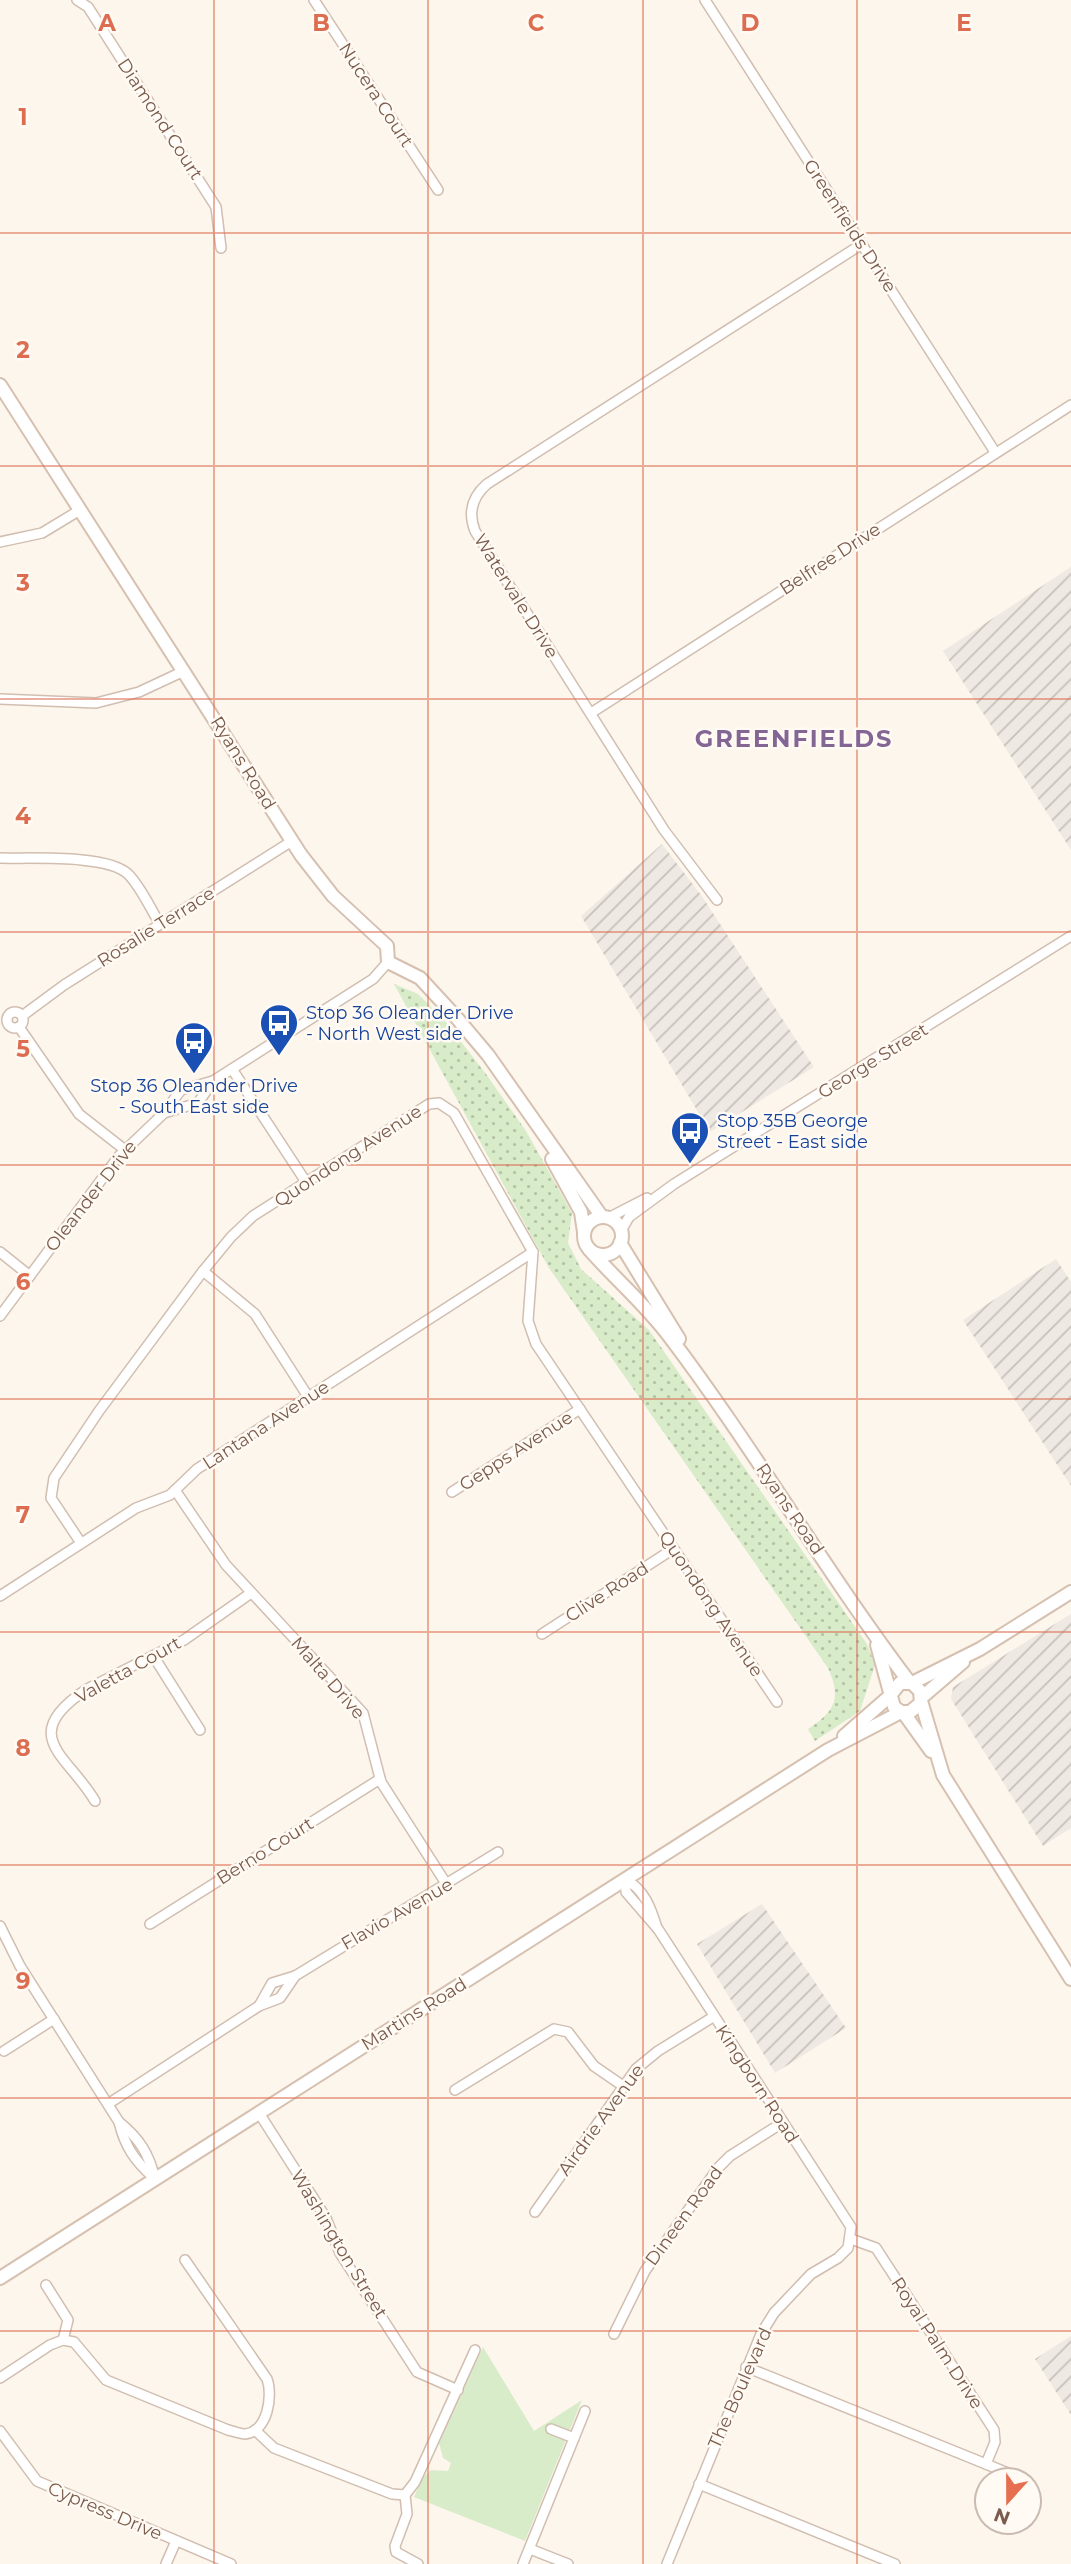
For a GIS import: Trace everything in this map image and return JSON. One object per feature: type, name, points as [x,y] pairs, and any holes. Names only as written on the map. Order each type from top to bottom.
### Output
[{"type":"street","name":"Diamond Court","points":[[77,0],[86,4],[216,207],[221,248]]},
{"type":"street","name":"Nucera Court","points":[[314,0],[438,190]]},
{"type":"street","name":"Greenfields Drive","points":[[705,0],[995,452]]},
{"type":"street","name":"Watervale Drive","points":[[717,900],[664,830],[475,531],[472,507],[479,491],[862,244]]},
{"type":"street","name":"Ryans Road","points":[[0,385],[292,841],[333,896],[387,946],[388,962]]},
{"type":"street","name":"Belfree Drive","points":[[591,713],[1071,405]]},
{"type":"street","points":[[0,542],[42,533],[80,510]]},
{"type":"street","points":[[0,699],[96,703],[139,692],[184,671]]},
{"type":"street","name":"Rosalie Terrace","points":[[4,1026],[11,1012],[22,1016],[160,924],[292,841]]},
{"type":"street","points":[[0,858],[89,861],[120,869],[131,878],[160,924]]},
{"type":"street","name":"George Street","points":[[621,1237],[629,1217],[674,1184],[1071,936]]},
{"type":"street","points":[[388,962],[420,978],[488,1055],[521,1104],[621,1237],[607,1255],[590,1250],[584,1233],[582,1212],[521,1104]]},
{"type":"street","name":"Oleander Drive","points":[[0,1316],[125,1150],[163,1114],[181,1090],[213,1081],[373,979],[388,962]]},
{"type":"street","points":[[22,1016],[19,1027],[79,1114],[125,1150]]},
{"type":"street","points":[[4,1026],[19,1027]]},
{"type":"street","points":[[232,1069],[306,1182]]},
{"type":"street","name":"Oleander Drive","points":[[163,1114],[198,1103],[213,1081]]},
{"type":"street","name":"Quondong Avenue","points":[[81,1543],[51,1498],[54,1478],[99,1411],[203,1271],[241,1227],[429,1104],[444,1104],[454,1113],[533,1252],[528,1311],[530,1332],[777,1702]]},
{"type":"street","name":"George Street","points":[[605,1217],[674,1184]]},
{"type":"street","points":[[584,1233],[590,1222],[605,1217]]},
{"type":"street","name":"Ryans Road","points":[[621,1237],[703,1382]]},
{"type":"street","name":"Ryans Road","points":[[590,1250],[640,1301],[703,1382],[875,1636],[911,1683]]},
{"type":"street","points":[[0,1252],[30,1276]]},
{"type":"street","name":"Lantana Avenue","points":[[0,1596],[136,1508],[175,1490],[197,1469],[533,1252]]},
{"type":"street","points":[[203,1271],[256,1314],[309,1398]]},
{"type":"street","name":"Gepps Avenue","points":[[452,1492],[580,1409]]},
{"type":"street","name":"Malta Drive","points":[[175,1490],[226,1565],[363,1713],[380,1779],[447,1885]]},
{"type":"street","name":"Clive Road","points":[[542,1634],[673,1549]]},
{"type":"street","points":[[935,1757],[902,1712],[894,1707],[891,1694],[900,1684],[911,1683],[980,1649],[1071,1592]]},
{"type":"street","name":"Valetta Court","points":[[95,1801],[85,1784],[53,1749],[54,1726],[72,1699],[154,1657],[251,1593]]},
{"type":"street","name":"Ryans Road","points":[[875,1636],[891,1694]]},
{"type":"street","points":[[902,1712],[913,1712],[921,1700],[980,1649]]},
{"type":"street","points":[[154,1657],[200,1730]]},
{"type":"street","points":[[911,1683],[918,1688],[935,1757],[943,1775],[1071,1979]]},
{"type":"street","name":"Martins Road","points":[[828,1750],[891,1694]]},
{"type":"street","name":"Martins Road","points":[[0,2278],[828,1750],[902,1712]]},
{"type":"street","name":"Berno Court","points":[[150,1924],[380,1779]]},
{"type":"street","name":"Flavio Avenue","points":[[259,2006],[272,1983],[295,1976],[498,1852]]},
{"type":"street","name":"Kingborn Road","points":[[625,1879],[628,1894],[657,1929],[850,2227],[851,2239]]},
{"type":"street","points":[[0,1926],[20,1966],[108,2104],[150,2156],[155,2179]]},
{"type":"street","name":"Flavio Avenue","points":[[108,2104],[259,2006],[280,1998],[295,1976]]},
{"type":"street","name":"Airdrie Avenue","points":[[535,2211],[623,2086],[648,2058],[713,2017]]},
{"type":"street","points":[[4,2051],[54,2019]]},
{"type":"street","points":[[455,2090],[545,2032],[559,2029],[568,2032],[594,2066],[623,2086]]},
{"type":"street","name":"Washington Street","points":[[259,2113],[326,2218],[340,2253],[417,2372],[458,2390]]},
{"type":"street","points":[[120,2122],[124,2143],[136,2163],[155,2179]]},
{"type":"street","name":"Dineen Road","points":[[614,2333],[645,2271],[710,2178],[730,2156],[782,2123]]},
{"type":"street","name":"The Boulevard","points":[[667,2564],[746,2367],[774,2313],[811,2274],[838,2258],[851,2239]]},
{"type":"street","name":"Royal Palm Drive","points":[[851,2239],[876,2248],[994,2430],[995,2442],[986,2464]]},
{"type":"street","points":[[0,2378],[50,2345],[63,2340],[80,2347],[106,2380],[228,2430],[246,2434],[255,2430],[262,2422],[270,2399],[267,2379],[185,2260]]},
{"type":"street","points":[[46,2285],[68,2320],[63,2340]]},
{"type":"street","points":[[418,2564],[396,2552],[395,2546],[407,2514],[405,2495],[415,2483],[475,2350]]},
{"type":"street","points":[[746,2367],[991,2466]]},
{"type":"street","points":[[523,2564],[584,2411]]},
{"type":"street","points":[[551,2429],[574,2438]]},
{"type":"street","points":[[255,2430],[274,2448],[392,2494],[405,2495]]},
{"type":"street","name":"Cypress Drive","points":[[0,2431],[37,2481],[231,2564]]},
{"type":"street","points":[[699,2484],[895,2564]]},
{"type":"street","points":[[166,2564],[176,2541]]},
{"type":"street","points":[[530,2549],[568,2564]]},
{"type":"shaded area","points":[[1071,567],[1071,850],[943,651]]},
{"type":"shaded area","points":[[662,844],[701,895],[814,1067],[710,1132],[581,916]]},
{"type":"shaded area","points":[[1056,1259],[1071,1282],[1071,1486],[963,1320]]},
{"type":"shaded area","points":[[1071,1614],[1071,1828],[1043,1846],[951,1699],[953,1687]]},
{"type":"shaded area","points":[[762,1904],[846,2028],[775,2073],[697,1944]]},
{"type":"shaded area","points":[[1071,2336],[1071,2415],[1035,2359]]},
{"type":"green space","points":[[394,984],[418,994],[445,1021],[486,1074],[526,1131],[572,1213],[568,1243],[581,1269],[649,1330],[867,1644],[875,1665],[860,1711],[815,1741],[808,1729],[830,1710],[835,1696],[828,1668],[549,1268]]},
{"type":"green space","points":[[483,2347],[534,2431],[582,2400],[525,2541],[414,2497],[423,2477],[431,2470],[448,2471],[451,2463],[443,2458],[439,2443]]},
{"type":"place","name":"Stop 36 Oleander Drive - North West side","points":[[279,1057]]},
{"type":"place","name":"Stop 36 Oleander Drive - South East side","points":[[194,1075]]},
{"type":"place","name":"Stop 35B George Street - East side","points":[[690,1165]]},
{"type":"district","name":"GREENFIELDS","points":[[794,739]]}]
